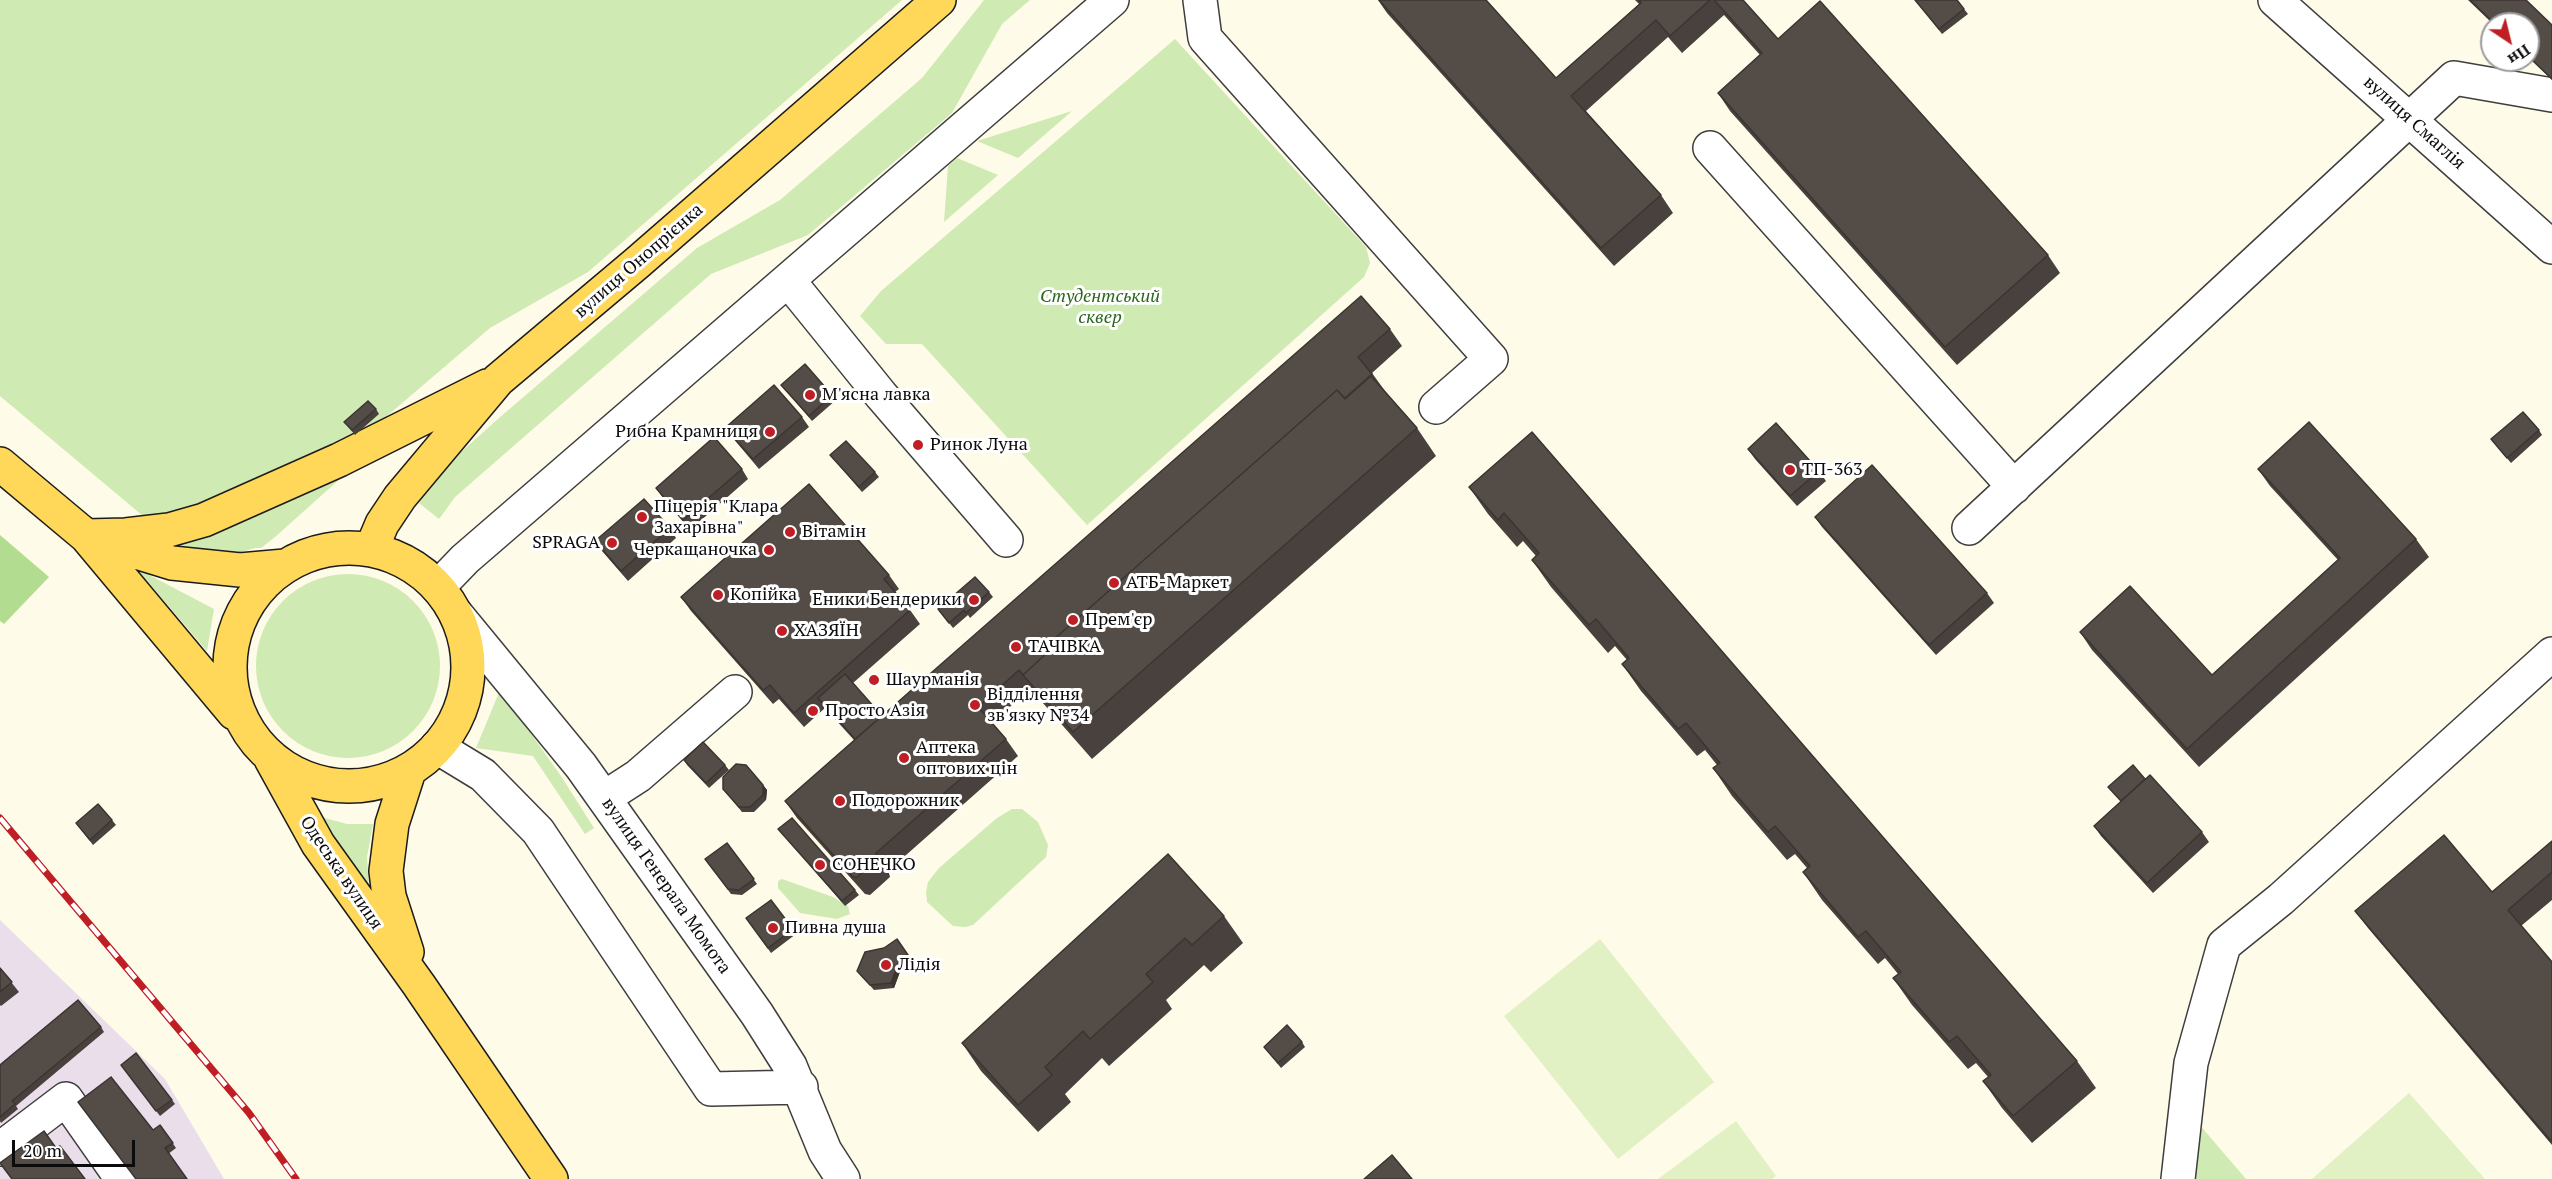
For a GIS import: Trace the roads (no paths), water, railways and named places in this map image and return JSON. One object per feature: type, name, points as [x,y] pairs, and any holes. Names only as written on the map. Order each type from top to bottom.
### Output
[{"type":"main road","name":"вулиця Онопрієнка","points":[[371,550],[382,524],[400,497],[498,380],[637,263],[939,0]]},
{"type":"main road","points":[[86,536],[126,536],[169,530],[204,519],[339,460],[498,380]]},
{"type":"main road","points":[[0,464],[86,536],[270,758],[298,776],[335,786],[354,787],[373,784],[392,779],[408,771],[437,747],[450,731],[466,693],[468,652],[456,614],[438,587],[409,563],[390,554],[349,548],[326,549],[285,566],[267,580],[252,597],[241,615],[233,636],[229,658],[229,680],[242,722]]},
{"type":"main road","points":[[86,536],[172,563],[240,570],[285,566]]},
{"type":"main road","name":"Одеська вулиця","points":[[270,758],[318,844],[419,985],[552,1179]]},
{"type":"main road","name":"Одеська вулиця","points":[[408,771],[392,824],[386,871],[389,896],[419,985]]},
{"type":"street","points":[[438,587],[465,559],[1112,0]]},
{"type":"street","points":[[1200,0],[1205,38],[1491,359],[1436,407]]},
{"type":"street","name":"вулиця Смаглія","points":[[2275,0],[2552,246]]},
{"type":"street","points":[[1969,528],[2454,78],[2552,95]]},
{"type":"street","points":[[1710,148],[2014,487]]},
{"type":"street","points":[[788,280],[881,395],[1006,540]]},
{"type":"street","name":"вулиця Генерала Момота","points":[[456,614],[575,758],[757,1014],[801,1087],[825,1151],[843,1179]]},
{"type":"street","points":[[2178,1179],[2191,1063],[2224,945],[2282,900],[2552,654]]},
{"type":"street","points":[[604,798],[638,776],[735,692]]},
{"type":"street","points":[[437,747],[483,775],[538,831],[711,1089],[801,1087]]},
{"type":"street","points":[[0,1149],[66,1099],[122,1179]]},
{"type":"railway","points":[[0,818],[249,1113],[296,1179]]},
{"type":"place","name":"М'ясна лавка","points":[[810,395]]},
{"type":"place","name":"Рибна Крамниця","points":[[770,432]]},
{"type":"place","name":"Ринок Луна","points":[[918,445]]},
{"type":"place","name":"ТП-363","points":[[1790,470]]},
{"type":"place","name":"Піцерія \"Клара Захарівна\"","points":[[642,517]]},
{"type":"place","name":"Вітамін","points":[[790,532]]},
{"type":"place","name":"SPRAGA","points":[[612,543]]},
{"type":"place","name":"Черкащаночка","points":[[769,550]]},
{"type":"place","name":"АТБ-Маркет","points":[[1114,583]]},
{"type":"place","name":"Копійка","points":[[718,595]]},
{"type":"place","name":"Еники Бендерики","points":[[974,600]]},
{"type":"place","name":"Прем'єр","points":[[1073,620]]},
{"type":"place","name":"ХАЗЯЇН","points":[[782,631]]},
{"type":"place","name":"ТАЧІВКА","points":[[1016,647]]},
{"type":"place","name":"Шаурманія","points":[[874,680]]},
{"type":"place","name":"Відділення зв'язку №34","points":[[975,705]]},
{"type":"place","name":"Просто Азія","points":[[813,711]]},
{"type":"place","name":"Аптека оптових цін","points":[[904,758]]},
{"type":"place","name":"Подорожник","points":[[840,801]]},
{"type":"place","name":"СОНЕЧКО","points":[[820,865]]},
{"type":"place","name":"Пивна душа","points":[[773,928]]},
{"type":"place","name":"Лідія","points":[[886,965]]},
{"type":"park label","name":"Студентський сквер","points":[[1100,307]]}]
